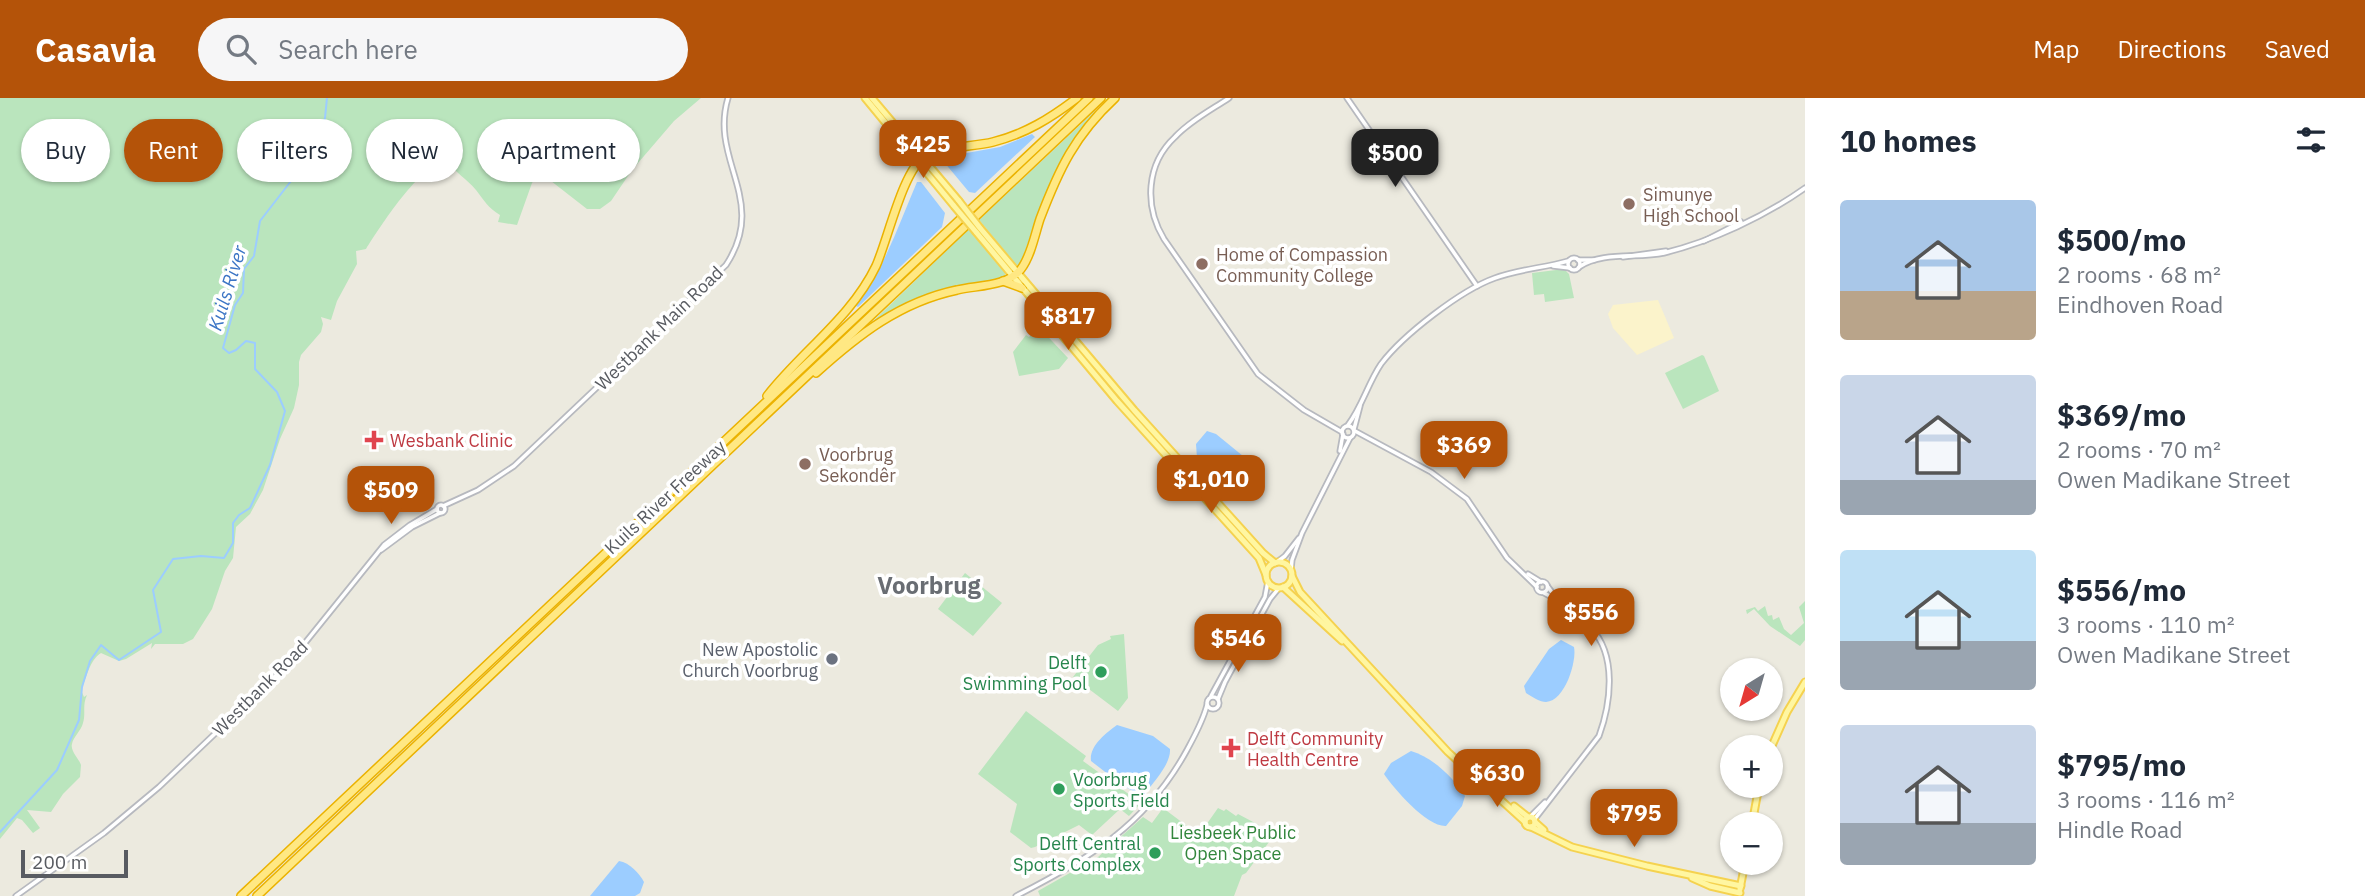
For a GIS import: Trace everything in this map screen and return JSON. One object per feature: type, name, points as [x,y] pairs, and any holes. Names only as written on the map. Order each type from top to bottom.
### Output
[{"type":"highway","points":[[757,411],[770,393],[845,313],[864,287],[880,255],[911,170],[920,160],[932,153],[1012,137],[1044,121],[1077,98]]},
{"type":"highway","name":"Kuils River Freeway","points":[[241,896],[1089,98]]},
{"type":"highway","name":"Kuils River Freeway","points":[[257,896],[1101,98]]},
{"type":"highway","points":[[769,411],[788,399],[859,337],[898,311],[942,293],[1003,281],[1015,274],[1023,266],[1064,159],[1084,130],[1115,98]]},
{"type":"highway","points":[[908,141],[932,153]]},
{"type":"highway","points":[[1003,281],[1023,288]]},
{"type":"main road","points":[[864,98],[1134,410],[1263,553],[1276,563]]},
{"type":"main road","points":[[872,98],[908,141],[920,160]]},
{"type":"main road","points":[[1015,274],[1023,288],[1118,401],[1259,558],[1273,586],[1281,588],[1360,657]]},
{"type":"main road","points":[[1267,578],[1268,568],[1276,563],[1284,563],[1292,573],[1300,592],[1448,752],[1531,821],[1561,842],[1674,872],[1710,886],[1740,892]]},
{"type":"main road","points":[[1281,588],[1289,583],[1292,573]]},
{"type":"main road","points":[[1777,735],[1805,682]]},
{"type":"street","name":"Westbank Main Road","points":[[438,511],[490,484],[514,466],[726,265],[739,237],[743,212],[740,189],[725,143],[723,126],[728,98]]},
{"type":"street","points":[[1229,98],[1180,132],[1164,149],[1152,179],[1150,199],[1153,216],[1164,239],[1253,369],[1297,404],[1342,433],[1371,440]]},
{"type":"street","points":[[1347,98],[1477,286]]},
{"type":"street","points":[[1338,459],[1342,433],[1374,376],[1396,347],[1477,286],[1509,274],[1573,258],[1601,260],[1668,251],[1702,242],[1805,188]]},
{"type":"street","points":[[1578,260],[1579,267]]},
{"type":"street","points":[[1548,266],[1574,270],[1601,260]]},
{"type":"street","points":[[1568,261],[1570,268]]},
{"type":"street","points":[[1292,573],[1292,560],[1302,533],[1351,437],[1360,404]]},
{"type":"street","points":[[1329,424],[1347,426],[1431,472],[1467,499],[1507,558],[1538,591],[1561,602]]},
{"type":"street","name":"Westbank Road","points":[[16,896],[99,837],[159,787],[288,664],[379,551],[405,528],[438,511]]},
{"type":"street","points":[[1276,563],[1285,556],[1302,533]]},
{"type":"street","points":[[1520,569],[1545,583],[1561,602],[1597,635],[1606,651],[1609,676],[1599,736],[1531,821]]},
{"type":"street","points":[[1202,722],[1207,700],[1265,597],[1267,578]]},
{"type":"street","points":[[1537,587],[1541,582]]},
{"type":"street","points":[[1544,593],[1548,587]]},
{"type":"street","points":[[1016,896],[1077,865],[1119,833],[1164,786],[1202,722],[1219,705],[1218,699],[1225,681],[1270,599],[1281,588]]},
{"type":"street","points":[[1211,696],[1218,699]]},
{"type":"street","points":[[1207,705],[1213,709]]},
{"type":"green space","points":[[0,98],[701,98],[674,121],[640,161],[640,119],[477,119],[477,182],[533,182],[517,225],[498,222],[500,215],[489,207],[463,178],[463,119],[366,119],[366,182],[415,182],[366,249],[356,251],[357,264],[337,301],[331,320],[321,317],[321,332],[301,355],[294,408],[280,439],[263,490],[250,514],[236,527],[233,558],[225,571],[212,609],[193,639],[183,644],[155,644],[151,649],[152,643],[119,661],[101,653],[97,656],[81,690],[84,697],[87,695],[84,719],[72,744],[73,752],[81,765],[80,777],[63,794],[51,812],[27,810],[40,828],[33,833],[17,818],[0,839]]},
{"type":"green space","points":[[1095,111],[1059,165],[1020,265],[1016,265],[979,220]]},
{"type":"green space","points":[[552,182],[624,182],[611,201],[600,209],[587,209]]},
{"type":"green space","points":[[969,229],[1005,272],[1005,277],[955,287],[931,295],[896,310],[864,330]]},
{"type":"green space","points":[[1564,269],[1569,274],[1574,298],[1545,302],[1544,294],[1534,295],[1532,273]]},
{"type":"green space","points":[[1037,325],[1068,358],[1059,369],[1019,376],[1013,352],[1026,335],[1031,335],[1029,332]]},
{"type":"green space","points":[[1702,355],[1719,391],[1683,409],[1665,373]]},
{"type":"green space","points":[[965,573],[1002,603],[973,636],[938,609]]},
{"type":"green space","points":[[1805,601],[1805,640],[1800,646],[1770,626],[1754,609],[1747,614],[1746,610],[1755,607],[1758,611],[1765,606],[1768,616],[1772,615],[1773,620],[1779,617],[1784,629],[1791,635],[1804,623],[1799,607]]},
{"type":"green space","name":"Delft Swimming Pool","points":[[1124,634],[1128,698],[1118,711],[1073,677],[1098,645],[1111,639],[1110,636]]},
{"type":"green space","name":"Voorbrug Sports Field","points":[[1026,711],[1086,756],[1083,761],[1141,803],[1129,816],[1120,809],[1092,835],[1079,825],[1031,848],[1010,832],[1017,804],[978,774]]},
{"type":"green space","name":"Delft Central Sports Complex","points":[[1163,808],[1199,835],[1218,808],[1224,811],[1226,809],[1236,816],[1238,814],[1279,833],[1242,875],[1234,896],[1040,896],[1038,891],[1098,857],[1143,817],[1152,823]]},
{"type":"sand","points":[[1658,300],[1674,338],[1637,355],[1613,328],[1608,314],[1613,305]]},
{"type":"water","points":[[1032,134],[1035,137],[975,193],[969,192],[944,162],[950,156],[1000,147]]},
{"type":"water","points":[[917,182],[921,182],[945,213],[942,227],[858,307],[856,306],[883,262]]},
{"type":"water","points":[[1207,431],[1216,434],[1254,465],[1257,471],[1246,486],[1231,491],[1197,458],[1196,444]]},
{"type":"water","points":[[1561,640],[1574,647],[1571,670],[1564,688],[1553,700],[1546,702],[1533,698],[1526,693],[1524,686],[1549,649]]},
{"type":"water","points":[[1117,725],[1153,736],[1170,749],[1165,766],[1142,796],[1122,785],[1091,761],[1095,745]]},
{"type":"water","points":[[1411,751],[1427,758],[1441,769],[1465,796],[1462,806],[1446,826],[1438,825],[1421,814],[1384,774],[1391,763]]},
{"type":"water","points":[[619,861],[630,866],[644,882],[640,893],[635,896],[590,896]]},
{"type":"waterway","name":"Kuils River","points":[[0,832],[57,770],[79,720],[82,687],[90,661],[101,645],[119,660],[161,632],[153,590],[173,559],[201,556],[224,558],[233,543],[233,523],[250,508],[270,465],[285,411],[277,392],[255,369],[255,343],[246,341],[229,353],[223,348],[235,305],[243,293],[244,269],[254,256],[260,221],[291,181],[316,142],[325,118],[327,98]]},
{"type":"place","name":"Simunye High School","points":[[1629,204]]},
{"type":"place","name":"Home of Compassion Community College","points":[[1202,264]]},
{"type":"place","name":"Wesbank Clinic","points":[[374,440]]},
{"type":"place","name":"Voorbrug Sekondêr","points":[[805,464]]},
{"type":"place","name":"New Apostolic Church Voorbrug","points":[[832,659]]},
{"type":"place","name":"Delft Swimming Pool","points":[[1101,672]]},
{"type":"place","name":"Delft Community Health Centre","points":[[1231,748]]},
{"type":"place","name":"Voorbrug Sports Field","points":[[1059,789]]},
{"type":"place","name":"Delft Central Sports Complex","points":[[1155,853]]},
{"type":"district","name":"Voorbrug","points":[[929,585]]},
{"type":"park label","name":"Liesbeek Public Open Space","points":[[1233,842]]}]
